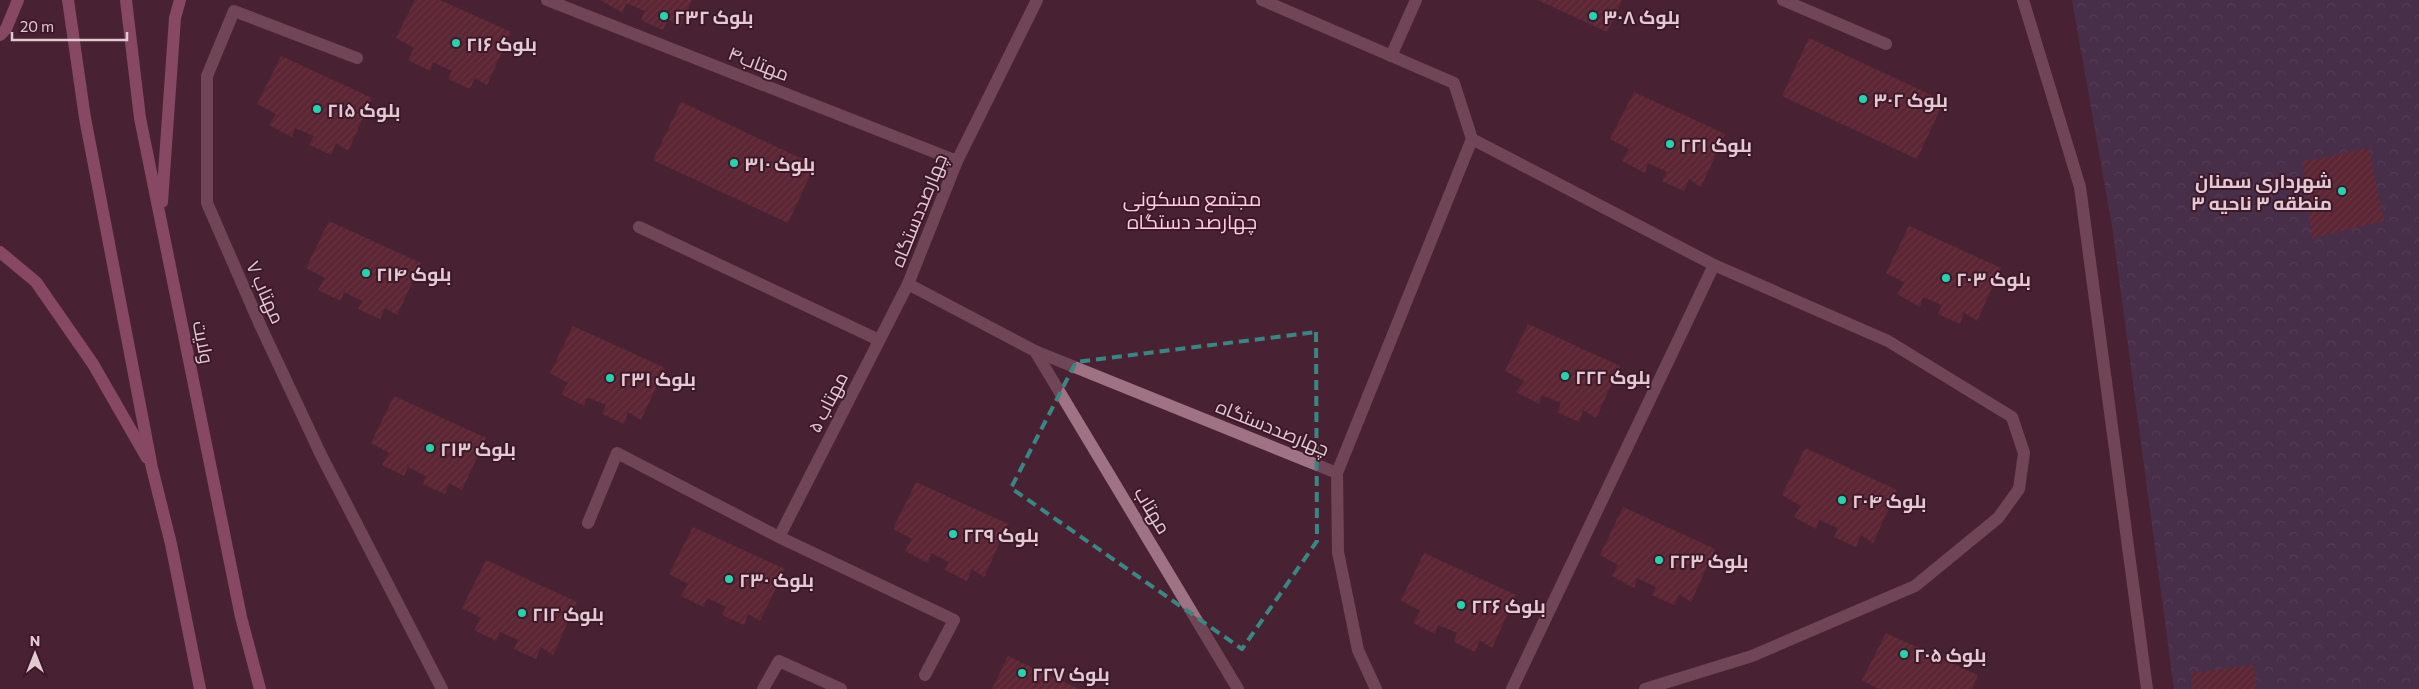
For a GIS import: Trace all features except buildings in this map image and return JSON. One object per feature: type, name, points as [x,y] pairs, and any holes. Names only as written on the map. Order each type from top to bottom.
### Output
[{"type":"main road","points":[[0,35],[6,29],[18,0]]},
{"type":"main road","points":[[68,0],[85,118],[152,468],[171,544],[200,689]]},
{"type":"main road","name":"ولایت","points":[[126,0],[140,118],[241,617],[260,689]]},
{"type":"main road","points":[[160,219],[175,18],[180,0]]},
{"type":"main road","points":[[0,252],[36,282],[93,364],[152,468]]},
{"type":"street","name":"مهتاب۴","points":[[547,0],[957,161]]},
{"type":"street","name":"چهارصددستگاه","points":[[1037,0],[957,161],[908,284],[1035,351],[1337,473],[1472,139]]},
{"type":"street","points":[[1262,0],[1454,83],[1472,139],[1714,264],[1888,342],[2012,416],[2024,453],[2019,489],[1998,518],[1915,586],[1752,656],[1645,689]]},
{"type":"street","points":[[1391,56],[1416,0]]},
{"type":"street","points":[[1783,0],[1886,44]]},
{"type":"street","points":[[2023,0],[2080,187],[2147,689]]},
{"type":"street","name":"مهتاب ۷","points":[[357,58],[234,11],[207,76],[207,204],[261,327],[321,455],[442,689]]},
{"type":"street","points":[[639,227],[879,340]]},
{"type":"street","points":[[1512,689],[1714,264]]},
{"type":"street","name":"مهتاب ۵","points":[[779,537],[908,284]]},
{"type":"street","name":"مهتاب","points":[[1035,351],[1238,689]]},
{"type":"street","points":[[588,523],[617,453],[779,537],[954,620],[925,675]]},
{"type":"street","points":[[1337,473],[1338,552],[1358,650],[1376,689]]},
{"type":"street","points":[[763,689],[779,661],[841,689]]},
{"type":"highlighted area","points":[[1316,332],[1317,541],[1242,649],[1011,488],[1076,362]]},
{"type":"green space","points":[[2072,0],[2419,0],[2419,689],[2174,689],[2112,226]]},
{"type":"place","name":"بلوک ۲۳۲","points":[[664,16]]},
{"type":"place","name":"بلوک ۳۰۸","points":[[1593,16]]},
{"type":"place","name":"بلوک ۲۱۶","points":[[456,43]]},
{"type":"place","name":"بلوک ۳۰۲","points":[[1863,99]]},
{"type":"place","name":"بلوک ۲۱۵","points":[[317,109]]},
{"type":"place","name":"بلوک ۲۲۱","points":[[1670,144]]},
{"type":"place","name":"بلوک ۳۱۰","points":[[734,163]]},
{"type":"place","name":"شهرداری سمنان منطقه ۳ ناحیه ۳","points":[[2342,191]]},
{"type":"place","name":"بلوک ۲۱۴","points":[[366,273]]},
{"type":"place","name":"بلوک ۲۰۳","points":[[1946,278]]},
{"type":"place","name":"بلوک ۲۲۲","points":[[1565,376]]},
{"type":"place","name":"بلوک ۲۳۱","points":[[610,378]]},
{"type":"place","name":"بلوک ۲۱۳","points":[[430,448]]},
{"type":"place","name":"بلوک ۲۰۴","points":[[1842,500]]},
{"type":"place","name":"بلوک ۲۲۹","points":[[953,534]]},
{"type":"place","name":"بلوک ۲۲۳","points":[[1659,560]]},
{"type":"place","name":"بلوک ۲۳۰","points":[[729,579]]},
{"type":"place","name":"بلوک ۲۲۶","points":[[1461,605]]},
{"type":"place","name":"بلوک ۲۱۲","points":[[522,613]]},
{"type":"place","name":"بلوک ۲۰۵","points":[[1904,654]]},
{"type":"place","name":"بلوک ۲۲۷","points":[[1022,673]]},
{"type":"district","name":"مجتمع مسکونی چهارصد دستگاه","points":[[1192,210]]}]
